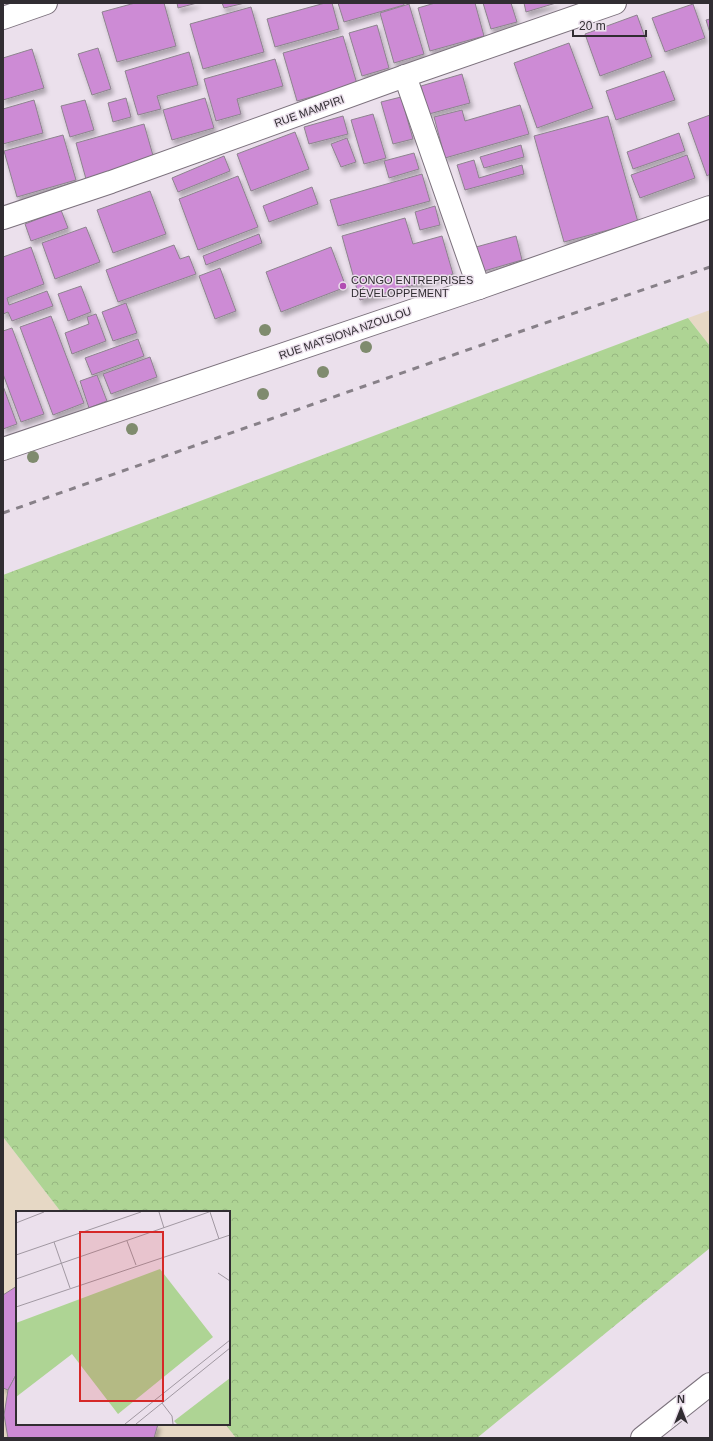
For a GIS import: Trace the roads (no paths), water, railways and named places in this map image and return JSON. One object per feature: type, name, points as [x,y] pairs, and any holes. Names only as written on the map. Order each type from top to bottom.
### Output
[{"type":"street","points":[[3,18],[46,3]]},
{"type":"street","name":"RUE MAMPIRI","points":[[3,218],[111,182],[405,76],[615,3]]},
{"type":"street","points":[[405,76],[479,288]]},
{"type":"street","name":"RUE MATSIONA NZOULOU","points":[[3,449],[479,288],[710,207]]},
{"type":"street","points":[[642,1438],[710,1384]]},
{"type":"railway","points":[[3,513],[510,335],[710,267]]},
{"type":"place","name":"CONGO ENTREPRISES DÉVELOPPEMENT","points":[[343,286]]}]
